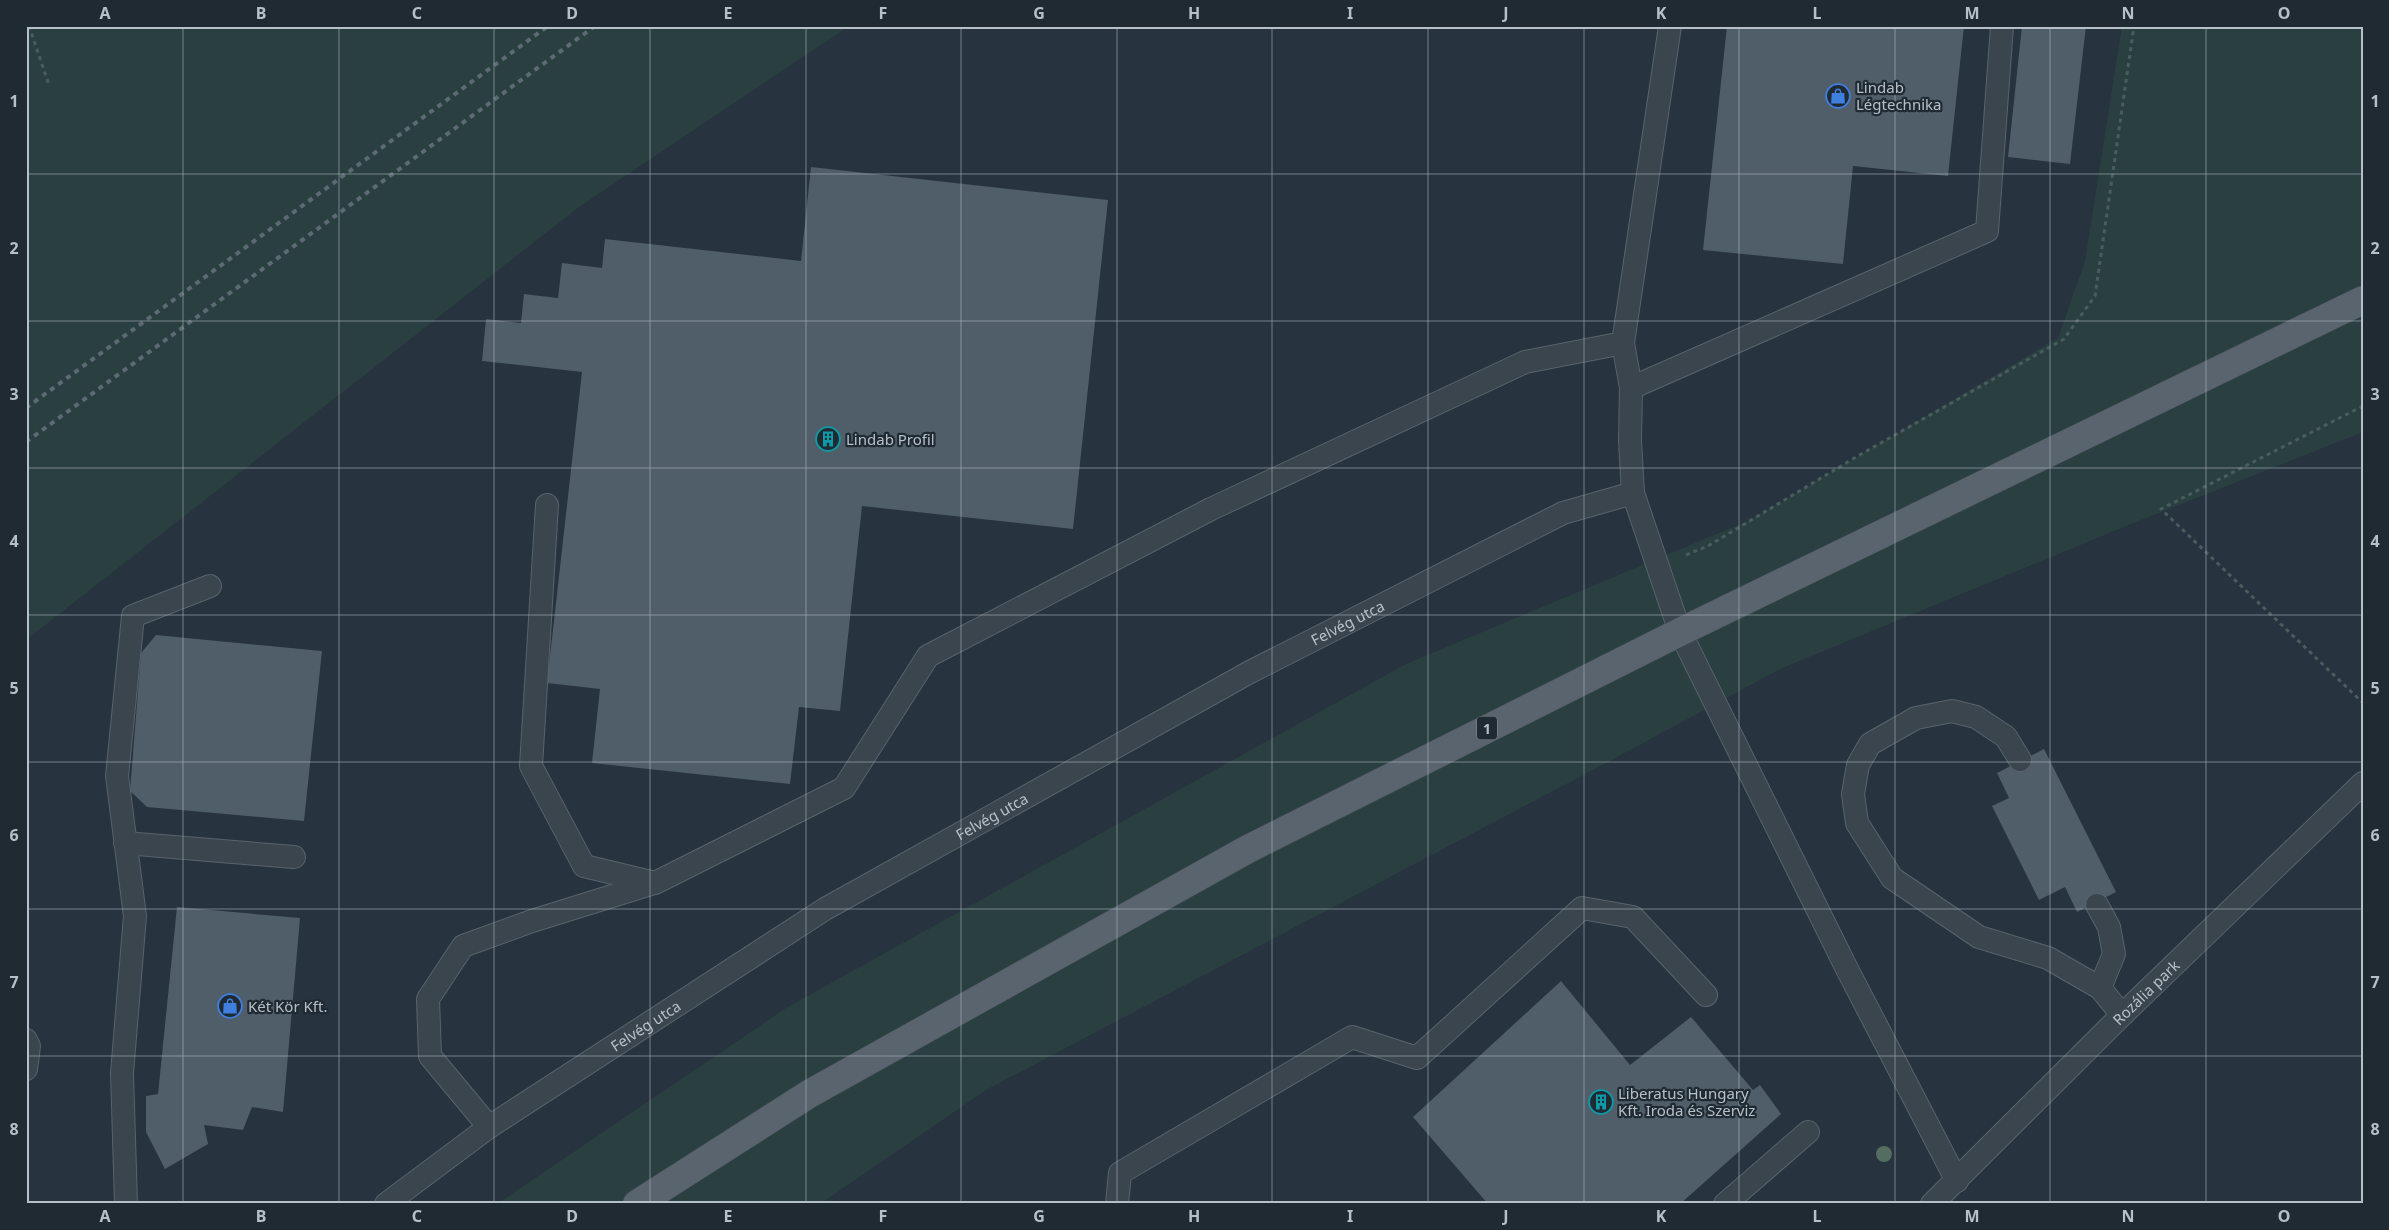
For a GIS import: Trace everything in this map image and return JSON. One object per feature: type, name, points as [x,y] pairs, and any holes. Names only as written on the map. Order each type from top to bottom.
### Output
[{"type":"main road","name":"1","points":[[637,1204],[809,1094],[1248,849],[1680,632],[2363,300]]},
{"type":"lane","points":[[1670,26],[1623,344],[1631,388],[1630,441],[1633,493],[1680,632],[1847,969],[1957,1181]]},
{"type":"lane","points":[[1631,388],[1988,232],[2002,26]]},
{"type":"lane","points":[[490,1127],[430,1056],[428,999],[463,946],[532,920],[655,883],[844,788],[928,656],[1211,509],[1525,362],[1623,344]]},
{"type":"lane","name":"Felvég utca","points":[[386,1204],[490,1127],[825,909],[1242,677],[1563,513],[1633,493]]},
{"type":"lane","points":[[547,505],[531,766],[584,866],[655,883]]},
{"type":"lane","points":[[126,1204],[122,1073],[135,916],[117,776],[133,616],[210,586]]},
{"type":"lane","points":[[2020,760],[2006,737],[1976,717],[1952,710],[1916,718],[1870,744],[1858,765],[1853,794],[1857,822],[1892,878],[1979,937],[2048,958],[2100,988],[2122,1015]]},
{"type":"lane","name":"Rozália park","points":[[1932,1204],[2122,1015],[2363,783]]},
{"type":"lane","points":[[126,843],[294,857]]},
{"type":"lane","points":[[2097,905],[2109,927],[2114,954],[2100,988]]},
{"type":"lane","points":[[1117,1204],[1120,1173],[1352,1038],[1417,1058],[1582,908],[1633,917],[1706,995]]},
{"type":"lane","points":[[26,1040],[29,1046],[26,1069]]},
{"type":"lane","points":[[1725,1204],[1808,1132]]},
{"type":"path","points":[[29,26],[49,85]]},
{"type":"path","points":[[1658,566],[1708,546],[1856,457],[2064,339],[2095,296],[2134,26]]},
{"type":"path","points":[[2363,406],[2161,509],[2363,703]]},
{"type":"green space","points":[[26,26],[849,26],[579,207],[26,640]]},
{"type":"green space","points":[[2122,26],[2363,26],[2363,432],[2131,524],[1780,669],[1606,763],[986,1090],[820,1204],[497,1204],[786,1008],[1406,664],[1750,520],[2058,338],[2085,261]]},
{"type":"building","name":"Lindab Légtechnika","points":[[1727,26],[1964,26],[1948,176],[1853,166],[1843,264],[1703,250]]},
{"type":"building","points":[[2022,26],[2086,26],[2070,164],[2008,157]]},
{"type":"building","name":"Lindab Profil","points":[[811,167],[1108,200],[1073,529],[862,506],[840,711],[799,707],[790,784],[592,763],[600,689],[547,683],[582,372],[482,361],[486,319],[521,323],[524,294],[558,298],[562,263],[602,268],[605,239],[801,261]]},
{"type":"building","points":[[156,635],[322,651],[304,821],[147,807],[130,791],[141,653]]},
{"type":"building","points":[[2044,749],[2116,892],[2077,912],[2065,887],[2039,900],[1992,806],[2009,798],[1997,773]]},
{"type":"building","name":"Két Kör Kft.","points":[[177,907],[300,918],[283,1112],[252,1107],[243,1130],[204,1125],[208,1144],[165,1169],[146,1132],[146,1096],[158,1094]]},
{"type":"building","name":"Liberatus Hungary Kft. Iroda és Szerviz","points":[[1561,981],[1630,1065],[1691,1017],[1753,1090],[1760,1085],[1781,1114],[1680,1204],[1488,1204],[1413,1117]]},
{"type":"railway","points":[[26,408],[548,26]]},
{"type":"railway","points":[[26,442],[595,26]]},
{"type":"place","name":"Lindab Légtechnika","points":[[1838,96]]},
{"type":"place","name":"Lindab Profil","points":[[828,439]]},
{"type":"place","name":"Két Kör Kft.","points":[[230,1006]]},
{"type":"place","name":"Liberatus Hungary Kft. Iroda és Szerviz","points":[[1601,1102]]}]
